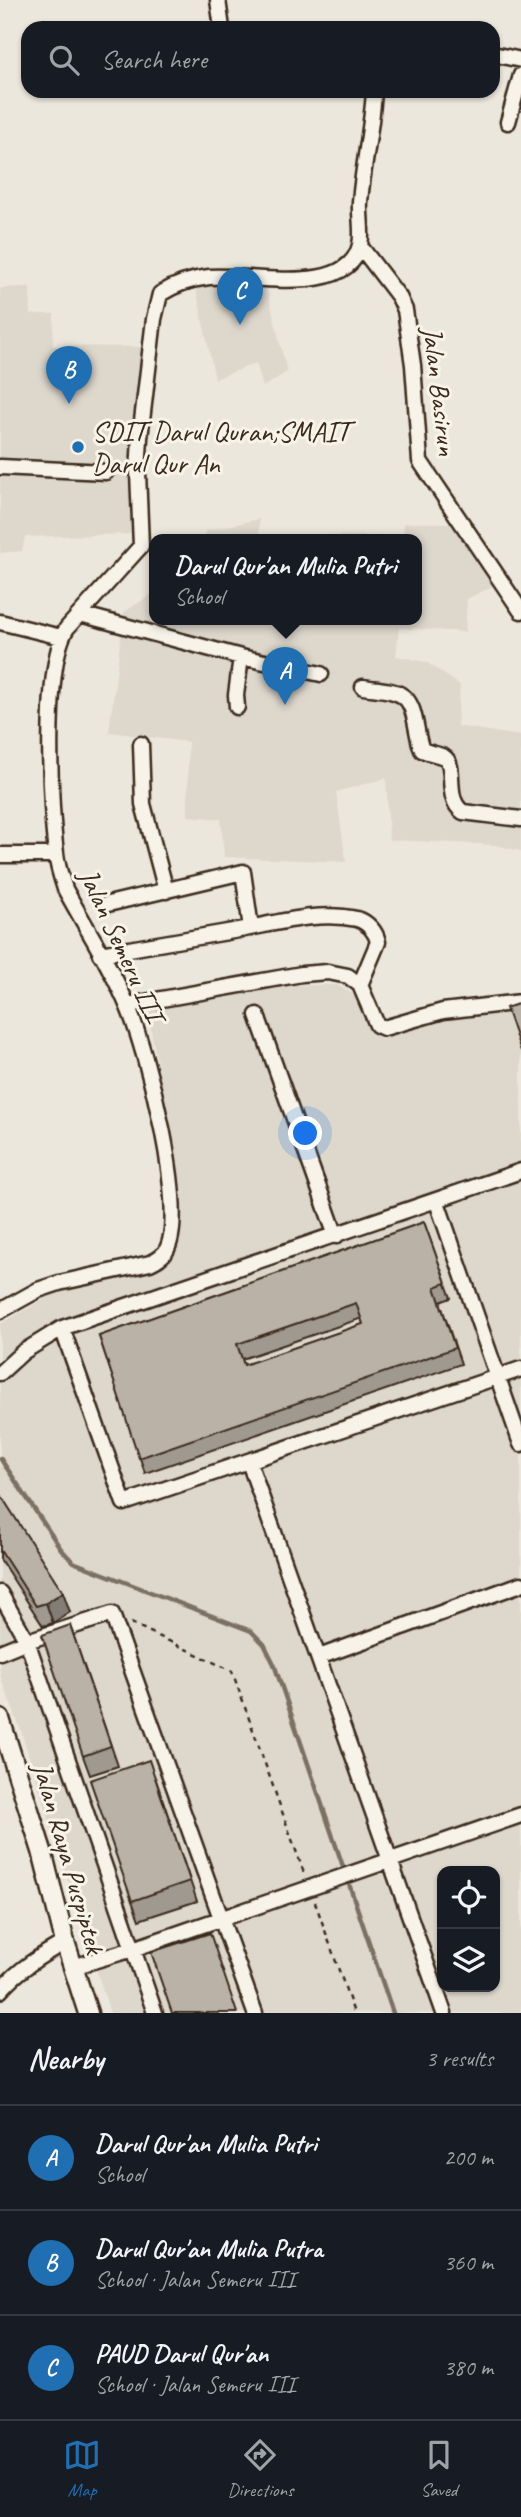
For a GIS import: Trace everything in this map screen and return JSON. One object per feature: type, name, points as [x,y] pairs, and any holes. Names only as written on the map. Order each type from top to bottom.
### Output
[{"type":"main road","name":"Jalan Raya Puspiptek","points":[[0,1719],[42,1851],[65,1942],[88,2013]]},
{"type":"street","points":[[218,0],[221,21]]},
{"type":"street","points":[[500,56],[521,60]]},
{"type":"street","points":[[508,122],[521,75]]},
{"type":"street","points":[[0,622],[61,637],[141,546],[138,472],[140,438],[154,319],[160,295],[172,286],[210,277],[302,280],[343,270],[360,246],[360,201],[374,98]]},
{"type":"street","name":"Jalan Basirun","points":[[360,246],[405,310],[413,365],[420,461],[521,611]]},
{"type":"street","points":[[0,467],[106,472]]},
{"type":"street","points":[[80,614],[241,657],[321,674]]},
{"type":"street","name":"Jalan Semeru III","points":[[0,1311],[38,1290],[75,1278],[150,1263],[160,1258],[167,1250],[172,1216],[160,1111],[146,1057],[128,1005],[65,889],[56,855],[50,748],[56,664],[61,637]]},
{"type":"street","points":[[237,707],[241,657]]},
{"type":"street","points":[[363,687],[401,694],[408,701],[414,710],[416,738],[422,750],[445,758],[449,763],[451,798],[457,808],[463,812],[521,819]]},
{"type":"street","points":[[141,744],[143,804],[166,891]]},
{"type":"street","points":[[0,855],[56,855]]},
{"type":"street","points":[[108,904],[243,872],[251,928]]},
{"type":"street","points":[[100,954],[296,919],[331,917],[363,921],[373,929],[378,942],[360,985]]},
{"type":"street","points":[[128,1005],[315,972],[348,976],[360,985],[377,1025],[384,1028],[443,1011],[521,1002]]},
{"type":"street","points":[[257,1015],[336,1236]]},
{"type":"street","points":[[0,1373],[23,1352],[62,1328],[521,1171]]},
{"type":"street","points":[[436,1202],[521,1444]]},
{"type":"street","points":[[62,1328],[124,1503],[521,1368]]},
{"type":"street","points":[[249,1462],[444,2013]]},
{"type":"street","points":[[319,1657],[521,1584]]},
{"type":"street","points":[[0,1593],[27,1641],[86,1788],[133,1949],[155,2013]]},
{"type":"street","points":[[0,1652],[112,1614],[158,1762],[255,2013]]},
{"type":"street","points":[[73,1967],[133,1949],[521,1815]]},
{"type":"street","points":[[0,1991],[31,1961],[65,1942]]},
{"type":"path","points":[[112,1614],[232,1671],[354,2013]]},
{"type":"shaded area","points":[[224,283],[266,285],[287,372],[263,387],[256,363],[215,379],[196,288]]},
{"type":"shaded area","points":[[30,287],[31,314],[54,314],[53,346],[142,347],[134,462],[135,534],[25,537],[22,551],[0,553],[0,288]]},
{"type":"shaded area","points":[[259,519],[259,534],[205,534],[205,531]]},
{"type":"shaded area","points":[[404,523],[454,523],[495,585],[467,599],[465,632],[399,628],[396,656],[426,662],[460,685],[457,726],[521,736],[521,851],[495,845],[389,840],[386,778],[336,792],[346,862],[224,857],[221,819],[188,816],[188,742],[109,732],[124,612],[149,596],[149,625],[422,625],[422,534],[403,534]]},
{"type":"shaded area","points":[[281,985],[337,985],[358,997],[381,1040],[448,1012],[521,1006],[521,2013],[110,2013],[21,1731],[0,1675],[0,1324],[65,1287],[158,1262],[179,1241],[182,1191],[147,1010]]},
{"type":"building","points":[[521,1003],[521,1051],[506,1008]]},
{"type":"building","points":[[424,1222],[446,1283],[435,1287],[455,1348],[139,1458],[99,1336]],"holes":[[[356,1303],[363,1324],[244,1365],[237,1344]]]},
{"type":"building","points":[[0,1494],[63,1592],[46,1603],[36,1606],[0,1550]]},
{"type":"building","points":[[70,1625],[111,1746],[83,1756],[42,1635]]},
{"type":"building","points":[[149,1760],[190,1881],[132,1901],[90,1780]]},
{"type":"building","points":[[210,1933],[237,2013],[172,2013],[151,1952]]},
{"type":"waterway","points":[[0,1458],[61,1549],[73,1562],[251,1631],[264,1644],[274,1664],[393,2013]]},
{"type":"place","name":"PAUD Darul Qur'an","points":[[240,325]]},
{"type":"place","name":"Darul Qur'an Mulia Putra","points":[[69,404]]},
{"type":"place","name":"SDIT Darul Quran;SMAIT Darul Qur An","points":[[78,447]]},
{"type":"place","name":"Darul Qur'an Mulia Putri","points":[[285,705]]}]
